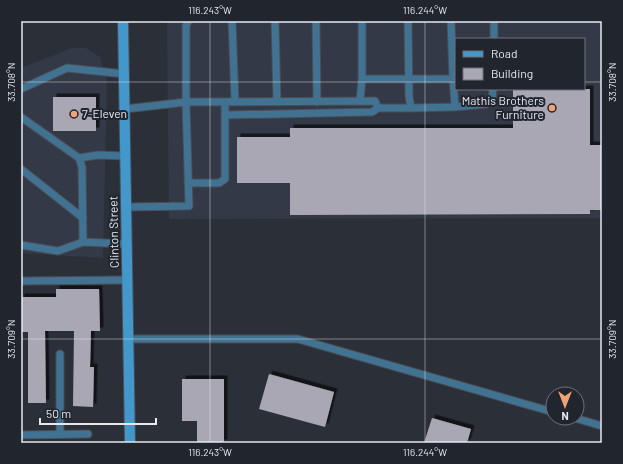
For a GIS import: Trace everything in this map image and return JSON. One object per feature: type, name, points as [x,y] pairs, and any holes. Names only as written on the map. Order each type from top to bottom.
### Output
[{"type":"street","name":"Clinton Street","points":[[123,21],[130,443]]},
{"type":"lane","points":[[127,207],[189,206],[186,102],[186,26],[188,21]]},
{"type":"lane","points":[[232,21],[235,101]]},
{"type":"lane","points":[[275,21],[277,102]]},
{"type":"lane","points":[[316,21],[317,102]]},
{"type":"lane","points":[[360,101],[362,79],[362,21]]},
{"type":"lane","points":[[408,21],[409,96],[411,108]]},
{"type":"lane","points":[[451,21],[455,107]]},
{"type":"lane","points":[[494,21],[494,38]]},
{"type":"lane","points":[[21,90],[67,68],[125,74]]},
{"type":"lane","points":[[362,79],[453,78]]},
{"type":"lane","points":[[225,115],[372,112],[378,108],[455,107],[486,104],[492,99],[493,90]]},
{"type":"lane","points":[[125,109],[186,102],[235,101],[375,101],[378,108]]},
{"type":"lane","points":[[188,183],[219,183],[225,179],[225,102]]},
{"type":"lane","points":[[21,117],[79,158],[82,168],[83,242]]},
{"type":"lane","points":[[79,158],[98,155],[126,156]]},
{"type":"lane","points":[[21,169],[83,218]]},
{"type":"lane","points":[[21,245],[58,251],[83,242],[127,244]]},
{"type":"lane","points":[[21,281],[128,280]]},
{"type":"lane","points":[[129,339],[298,339],[545,410]]},
{"type":"lane","points":[[60,354],[60,434]]},
{"type":"lane","points":[[585,421],[602,426]]},
{"type":"lane","points":[[21,435],[88,434]]},
{"type":"lane","points":[[38,435],[38,443]]},
{"type":"shaded area","points":[[167,21],[602,21],[602,218],[169,219]]},
{"type":"shaded area","points":[[72,48],[86,48],[100,57],[107,82],[103,258],[21,253],[21,68]]},
{"type":"building","name":"Mathis Brothers Furniture","points":[[590,89],[590,145],[602,145],[602,210],[590,210],[590,214],[290,215],[290,183],[237,183],[237,137],[290,137],[290,128],[513,128],[513,90]]},
{"type":"building","name":"7-Eleven","points":[[53,97],[96,97],[96,131],[53,131]]},
{"type":"building","points":[[56,289],[99,289],[100,331],[91,331],[90,367],[94,367],[93,407],[73,406],[74,331],[45,331],[46,403],[28,403],[28,332],[21,332],[21,297],[56,297]]},
{"type":"building","points":[[269,374],[334,392],[325,427],[259,409]]},
{"type":"building","points":[[182,379],[224,379],[224,443],[197,443],[197,421],[182,421]]},
{"type":"building","points":[[432,418],[471,429],[467,443],[424,443]]},
{"type":"place","name":"Mathis Brothers Furniture","points":[[552,108]]},
{"type":"place","name":"7-Eleven","points":[[74,114]]}]
